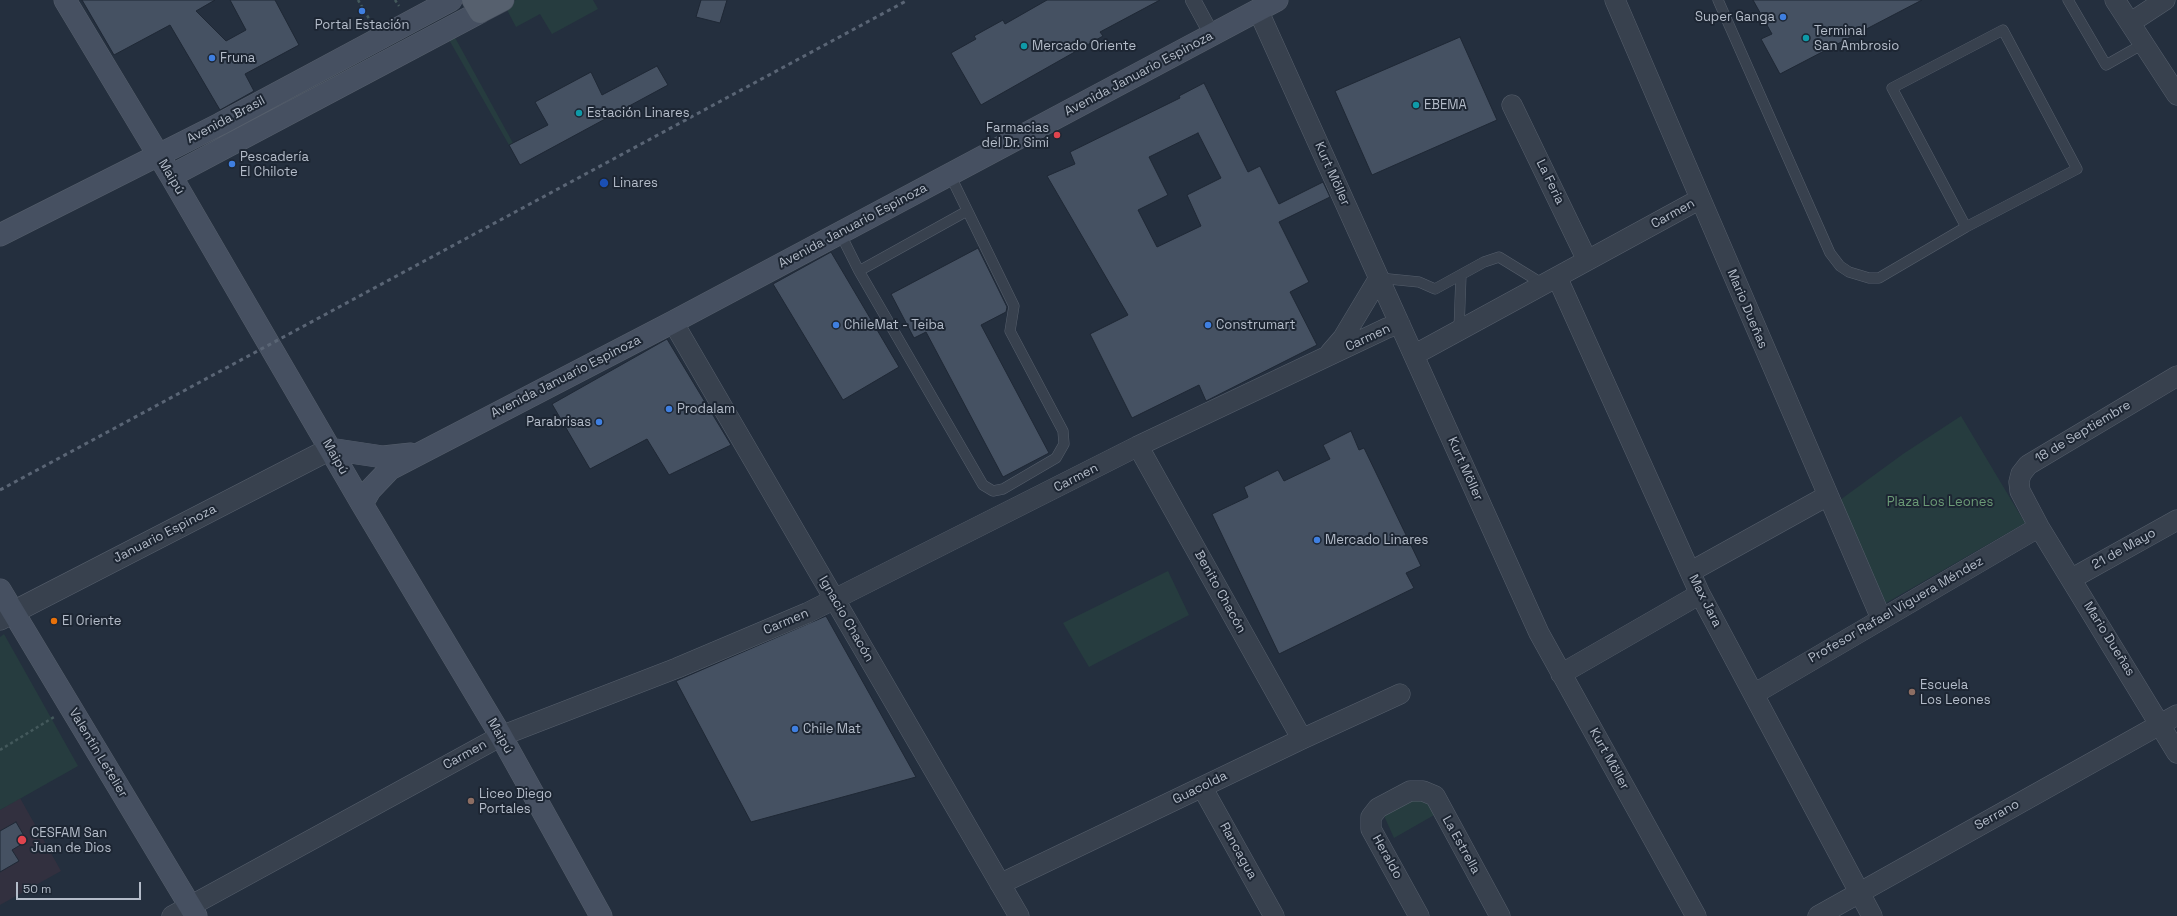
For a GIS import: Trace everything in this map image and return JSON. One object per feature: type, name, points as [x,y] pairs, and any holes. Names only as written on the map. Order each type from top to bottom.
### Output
[{"type":"main road","name":"Maipú","points":[[65,0],[171,176],[362,504],[501,736],[601,916]]},
{"type":"main road","name":"Avenida Brasil","points":[[0,236],[158,156],[451,0]]},
{"type":"main road","name":"Avenida Brasil","points":[[171,176],[477,6],[503,0]]},
{"type":"main road","name":"Avenida Januario Espinoza","points":[[362,504],[384,474],[427,450],[672,322],[1212,35],[1258,5],[1277,0]]},
{"type":"main road","name":"Avenida Januario Espinoza","points":[[330,449],[383,457],[412,454],[427,450]]},
{"type":"main road","name":"Valentín Letelier","points":[[0,590],[7,616],[71,709],[193,911]]},
{"type":"street","points":[[1193,0],[1212,35]]},
{"type":"street","name":"Mario Dueñas","points":[[1615,0],[1881,618]]},
{"type":"street","points":[[2165,0],[2125,8],[2143,44],[2177,95]]},
{"type":"street","name":"Kurt Möller","points":[[1258,5],[1518,589],[1561,674],[1696,916]]},
{"type":"street","name":"La Feria","points":[[1512,105],[1587,260]]},
{"type":"street","name":"Carmen","points":[[1414,355],[1700,199]]},
{"type":"street","points":[[1325,358],[1344,338],[1379,278]]},
{"type":"street","name":"Max Jara","points":[[1550,281],[1700,594],[1872,916]]},
{"type":"street","name":"Ignacio Chacón","points":[[672,322],[1019,916]]},
{"type":"street","name":"Carmen","points":[[172,916],[193,911],[501,736],[677,668],[835,600],[1138,446],[1387,328],[1400,324]]},
{"type":"street","name":"18 de Septiembre","points":[[2039,527],[2020,492],[2019,482],[2021,474],[2028,465],[2177,376]]},
{"type":"street","name":"Benito Chacón","points":[[1138,446],[1302,739]]},
{"type":"street","name":"Januario Espinoza","points":[[7,616],[330,449]]},
{"type":"street","points":[[1690,572],[1828,496]]},
{"type":"street","name":"21 de Mayo","points":[[2071,579],[2177,520]]},
{"type":"street","name":"Mario Dueñas","points":[[2039,527],[2071,579],[2169,720],[2177,753]]},
{"type":"street","name":"Profesor Rafael Viguera Méndez","points":[[1754,694],[1881,618],[2039,527]]},
{"type":"street","points":[[1561,674],[1700,594]]},
{"type":"street","name":"Guacolda","points":[[1000,884],[1302,739],[1400,694]]},
{"type":"street","name":"Serrano","points":[[1818,916],[2169,720]]},
{"type":"street","name":"Rancagua","points":[[1202,787],[1274,916]]},
{"type":"street","name":"Heraldo","points":[[1410,791],[1378,808],[1371,817],[1371,829],[1420,916]]},
{"type":"street","name":"La Estrella","points":[[1410,791],[1423,791],[1435,796],[1500,916]]},
{"type":"lane","points":[[1718,0],[1830,253],[1840,266],[1858,276],[1880,278],[1966,227],[2076,169],[2003,30],[1892,88],[1966,227]]},
{"type":"lane","points":[[2068,0],[2106,65],[2143,44]]},
{"type":"lane","points":[[840,233],[859,271],[983,485],[993,491],[1003,489],[1056,458],[1061,452],[1064,438],[1061,425],[1010,331],[1014,306],[950,175]]},
{"type":"lane","points":[[859,271],[967,211]]},
{"type":"lane","points":[[1379,278],[1419,282],[1435,289],[1484,262],[1499,256],[1550,281]]},
{"type":"lane","points":[[1459,330],[1461,275]]},
{"type":"path","points":[[358,0],[380,38]]},
{"type":"path","points":[[0,750],[71,709]]},
{"type":"shaded area","name":"CESFAM San Juan de Dios","points":[[20,798],[61,871],[0,905],[0,810]]},
{"type":"green space","points":[[516,0],[593,0],[598,9],[552,34],[540,14],[516,27],[505,6]]},
{"type":"green space","points":[[453,34],[513,143],[509,145],[448,38]]},
{"type":"green space","name":"Plaza Los Leones","points":[[1961,416],[2025,523],[1886,603],[1840,500],[1903,454]]},
{"type":"green space","points":[[1168,571],[1189,615],[1089,667],[1063,623]]},
{"type":"green space","points":[[4,634],[78,766],[0,810],[0,637]]},
{"type":"green space","points":[[1423,791],[1436,814],[1394,838],[1381,809]]},
{"type":"building","points":[[82,0],[215,0],[196,11],[226,41],[246,30],[230,0],[275,0],[299,45],[245,74],[254,91],[220,110],[170,25],[114,55]]},
{"type":"building","points":[[701,0],[727,0],[720,23],[696,17]]},
{"type":"building","name":"Mercado Oriente","points":[[1047,0],[1160,0],[1100,32],[1103,36],[981,105],[951,53],[976,39],[974,36],[1003,20],[1005,24]]},
{"type":"building","name":"Terminal San Ambrosio","points":[[1753,0],[1922,0],[1780,74],[1761,39],[1772,34]]},
{"type":"building","name":"EBEMA","points":[[1460,37],[1497,120],[1372,175],[1335,91]]},
{"type":"building","name":"Estación Linares","points":[[657,66],[668,85],[520,165],[509,145],[548,125],[535,102],[591,72],[602,95]]},
{"type":"building","points":[[1204,83],[1248,172],[1260,166],[1279,204],[1323,182],[1330,197],[1279,222],[1309,282],[1290,292],[1317,345],[1206,401],[1199,385],[1132,418],[1090,334],[1128,315],[1047,176],[1075,164],[1070,152],[1180,98],[1179,96]],"holes":[[[1198,133],[1221,178],[1187,195],[1201,226],[1157,247],[1138,210],[1168,195],[1149,157]]]},
{"type":"building","points":[[978,248],[1007,307],[1006,312],[981,325],[1049,453],[1003,477],[926,332],[914,338],[891,294]]},
{"type":"building","name":"ChileMat - Teiba","points":[[831,252],[899,367],[843,400],[773,284]]},
{"type":"building","name":"Prodalam","points":[[667,339],[731,445],[669,475],[647,439],[590,469],[552,404]]},
{"type":"building","name":"Mercado Linares","points":[[1351,431],[1359,450],[1364,448],[1421,566],[1406,573],[1414,588],[1279,654],[1212,514],[1248,497],[1244,487],[1278,470],[1284,481],[1330,459],[1323,445]]},
{"type":"building","name":"Chile Mat","points":[[826,616],[916,777],[751,822],[676,681]]},
{"type":"building","points":[[16,822],[27,841],[12,850],[19,861],[0,872],[0,831]]},
{"type":"railway","points":[[0,490],[908,0]]},
{"type":"place","name":"Portal Estación","points":[[362,11]]},
{"type":"place","name":"Super Ganga","points":[[1783,17]]},
{"type":"place","name":"Terminal San Ambrosio","points":[[1806,38]]},
{"type":"place","name":"Mercado Oriente","points":[[1024,46]]},
{"type":"place","name":"Fruna","points":[[212,58]]},
{"type":"place","name":"EBEMA","points":[[1416,105]]},
{"type":"place","name":"Estación Linares","points":[[579,113]]},
{"type":"place","name":"Farmacias del Dr. Simi","points":[[1057,135]]},
{"type":"place","name":"Pescadería El Chilote","points":[[232,164]]},
{"type":"place","name":"Linares","points":[[604,183]]},
{"type":"place","name":"ChileMat - Teiba","points":[[836,325]]},
{"type":"place","name":"Construmart","points":[[1208,325]]},
{"type":"place","name":"Prodalam","points":[[669,409]]},
{"type":"place","name":"Parabrisas","points":[[599,422]]},
{"type":"place","name":"Mercado Linares","points":[[1317,540]]},
{"type":"place","name":"El Oriente","points":[[54,621]]},
{"type":"place","name":"Escuela Los Leones","points":[[1912,692]]},
{"type":"place","name":"Chile Mat","points":[[795,729]]},
{"type":"place","name":"Liceo Diego Portales","points":[[471,801]]},
{"type":"place","name":"CESFAM San Juan de Dios","points":[[22,840]]}]
